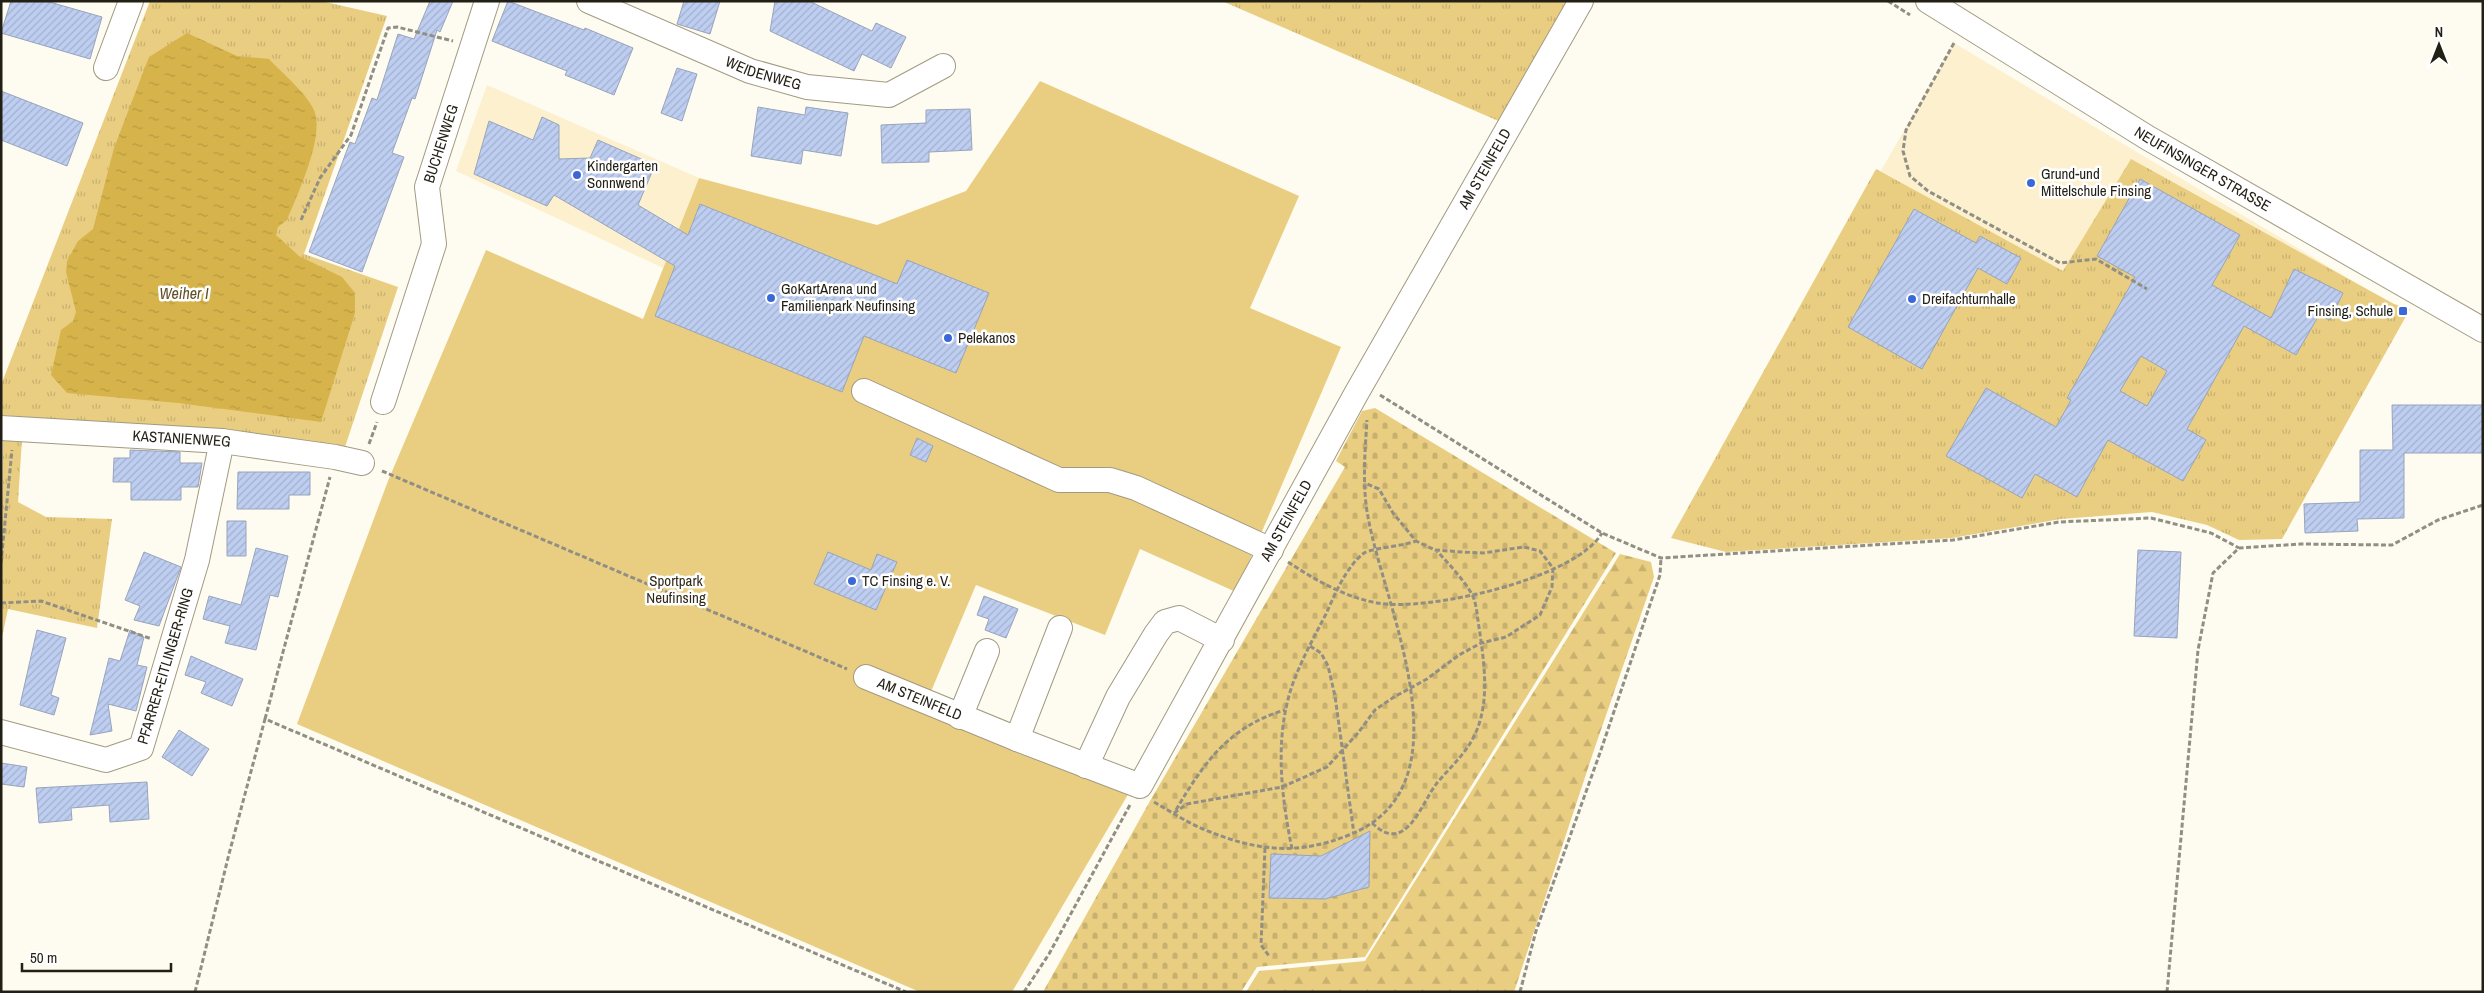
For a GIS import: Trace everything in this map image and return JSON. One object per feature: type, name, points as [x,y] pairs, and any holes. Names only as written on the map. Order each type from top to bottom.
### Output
[{"type":"street","points":[[106,68],[131,1]]},
{"type":"street","name":"BUCHENWEG","points":[[384,402],[434,244],[427,187],[487,1]]},
{"type":"street","name":"WEIDENWEG","points":[[588,1],[750,71],[807,87],[889,95],[943,66]]},
{"type":"street","name":"AM STEINFELD","points":[[866,677],[1016,740],[1140,786],[1272,550],[1359,389],[1581,1]]},
{"type":"street","name":"NEUFINSINGER STRASSE","points":[[1928,1],[2142,134],[2483,330]]},
{"type":"street","points":[[864,391],[1059,480],[1110,480],[1136,488],[1272,550]]},
{"type":"street","name":"KASTANIENWEG","points":[[7,429],[222,442],[335,457],[362,463]]},
{"type":"street","name":"PFARRER-EITLINGER-RING","points":[[1,732],[106,760],[141,748],[197,560],[222,442]]},
{"type":"street","points":[[1086,766],[1118,697],[1165,622],[1179,618],[1222,640]]},
{"type":"street","points":[[1016,740],[1060,628]]},
{"type":"street","points":[[960,717],[987,651]]},
{"type":"path","points":[[301,220],[320,178],[351,135],[388,28],[397,27],[473,46]]},
{"type":"path","points":[[1954,43],[1906,130],[1903,151],[1910,176],[1928,191],[2060,263],[2096,259],[2147,289]]},
{"type":"path","points":[[1140,786],[1142,796],[1202,829],[1265,848],[1292,849],[1323,846],[1354,834],[1372,823],[1399,793],[1411,766],[1414,738],[1414,707],[1399,630],[1390,604],[1368,516],[1365,483],[1368,409],[1359,389]]},
{"type":"path","points":[[1359,389],[1602,533],[1661,558],[1952,540],[2059,522],[2151,518],[2211,533],[2239,548],[2301,544],[2392,545],[2438,520],[2483,504]]},
{"type":"path","points":[[384,402],[362,463],[866,677]]},
{"type":"path","points":[[1,563],[7,429]]},
{"type":"path","points":[[195,992],[229,854],[335,457]]},
{"type":"path","points":[[1174,813],[1187,804],[1282,787],[1327,767],[1375,710],[1482,643],[1506,637],[1540,615],[1552,587],[1553,568],[1540,551],[1524,547],[1483,553],[1435,550],[1416,542],[1393,513],[1379,489],[1365,483]]},
{"type":"path","points":[[1272,550],[1290,564],[1337,590],[1356,598],[1379,604],[1420,603],[1472,595],[1511,585],[1573,560],[1597,542],[1602,533]]},
{"type":"path","points":[[1292,849],[1282,787],[1281,752],[1285,710],[1293,682],[1337,590],[1356,561],[1366,552],[1416,542]]},
{"type":"path","points":[[2166,992],[2198,650],[2214,573],[2239,548]]},
{"type":"path","points":[[1372,823],[1381,832],[1397,834],[1406,830],[1414,821],[1438,782],[1466,751],[1476,731],[1481,712],[1484,688],[1482,643],[1477,606],[1457,573],[1435,550]]},
{"type":"path","points":[[1520,992],[1536,931],[1601,750],[1660,575],[1661,558]]},
{"type":"path","points":[[1,603],[41,601],[171,645]]},
{"type":"path","points":[[1310,646],[1321,653],[1328,666],[1335,696],[1354,834]]},
{"type":"path","points":[[1174,813],[1208,760],[1226,740],[1251,723],[1285,710]]},
{"type":"path","points":[[265,719],[906,992]]},
{"type":"path","points":[[1024,992],[1049,954],[1140,786]]},
{"type":"path","points":[[1265,848],[1261,945],[1269,956]]},
{"type":"shaded area","name":"Grund-und Mittelschule Finsing","points":[[1954,43],[2403,311],[2143,498],[1671,538]]},
{"type":"shaded area","name":"Kindergarten Sonnwend","points":[[487,85],[699,178],[663,268],[456,171]]},
{"type":"green space","name":"Weiher I","points":[[150,1],[321,1],[387,16],[304,254],[398,287],[344,450],[220,434],[1,415],[1,385]]},
{"type":"green space","points":[[1222,1],[1572,1],[1503,123]]},
{"type":"green space","name":"Sportpark Neufinsing","points":[[1040,81],[1299,196],[1250,308],[1341,347],[1236,592],[1140,549],[1105,635],[976,585],[924,708],[1130,791],[1012,992],[920,992],[297,724],[388,481],[486,250],[643,319],[699,178],[877,225],[966,191]]},
{"type":"green space","name":"Grund-und Mittelschule Finsing","points":[[2131,159],[2394,304],[2410,309],[2282,539],[2239,540],[2207,525],[2152,512],[2061,519],[1952,538],[1726,552],[1671,538],[1876,169],[2063,271]]},
{"type":"green space","points":[[1375,408],[1616,553],[1365,957],[1257,967],[1241,992],[1043,992],[1150,801],[1345,467],[1336,461],[1362,411]]},
{"type":"green space","points":[[3,437],[22,439],[18,502],[46,517],[112,519],[97,628],[8,609],[1,642]]},
{"type":"green space","points":[[1620,554],[1651,562],[1654,577],[1595,747],[1514,992],[1246,992],[1259,971],[1365,961]]},
{"type":"water","name":"Weiher I","points":[[187,33],[237,56],[269,59],[299,89],[313,108],[316,119],[314,148],[287,220],[278,227],[276,235],[299,256],[342,277],[355,293],[355,313],[321,422],[178,403],[67,393],[51,375],[61,330],[73,321],[76,312],[66,272],[67,261],[78,241],[93,229],[114,148],[149,57]]},
{"type":"building","points":[[11,1],[46,1],[102,17],[90,59],[1,33]]},
{"type":"building","points":[[430,1],[453,1],[440,32],[437,30],[415,99],[412,98],[392,153],[404,157],[362,272],[309,252],[350,142],[355,144],[372,98],[377,100],[398,34],[414,39]]},
{"type":"building","points":[[508,1],[584,30],[585,28],[633,48],[614,95],[565,75],[567,71],[492,41]]},
{"type":"building","points":[[684,1],[720,1],[710,34],[677,24]]},
{"type":"building","points":[[775,1],[809,1],[872,31],[876,23],[906,37],[891,68],[862,54],[854,71],[770,31]]},
{"type":"building","points":[[677,68],[697,74],[682,121],[661,113]]},
{"type":"building","points":[[1,91],[83,123],[67,166],[1,140]]},
{"type":"building","points":[[758,107],[805,115],[806,107],[848,113],[841,156],[803,150],[801,164],[751,156]]},
{"type":"building","points":[[970,109],[972,150],[929,152],[929,162],[882,163],[881,125],[926,123],[926,110]]},
{"type":"building","points":[[542,117],[559,125],[559,159],[590,158],[598,140],[655,165],[638,205],[688,235],[700,204],[897,284],[907,260],[989,293],[956,373],[864,336],[842,392],[655,316],[675,266],[554,195],[547,206],[474,174],[489,121],[533,140]]},
{"type":"building","points":[[2140,179],[2240,235],[2212,285],[2271,318],[2294,269],[2343,293],[2330,320],[2319,315],[2296,355],[2244,326],[2187,429],[2206,440],[2183,481],[2108,440],[2077,497],[2035,474],[2022,498],[1946,456],[1986,388],[2056,427],[2071,400],[2067,398],[2135,277],[2097,256]],"holes":[[[2141,356],[2167,371],[2147,406],[2120,391]]]},
{"type":"building","name":"Dreifachturnhalle","points":[[1914,209],[1976,243],[1980,236],[2021,258],[2007,284],[1978,268],[1922,369],[1848,327]]},
{"type":"building","points":[[2392,405],[2483,405],[2483,453],[2404,453],[2404,518],[2357,519],[2358,531],[2305,533],[2304,504],[2360,502],[2360,450],[2393,450]]},
{"type":"building","points":[[917,438],[933,446],[926,462],[910,455]]},
{"type":"building","points":[[130,450],[180,452],[180,463],[202,463],[198,487],[181,487],[181,500],[131,500],[131,482],[113,482],[114,458],[130,458]]},
{"type":"building","points":[[238,472],[310,472],[310,495],[289,495],[289,509],[237,509]]},
{"type":"building","points":[[227,521],[246,521],[246,556],[227,556]]},
{"type":"building","points":[[256,548],[288,556],[278,597],[270,595],[256,650],[225,643],[230,626],[203,619],[209,596],[241,605]]},
{"type":"building","points":[[2138,550],[2181,552],[2177,638],[2134,636]]},
{"type":"building","points":[[144,552],[181,567],[159,626],[134,620],[140,606],[125,600]]},
{"type":"building","name":"TC Finsing e. V.","points":[[828,552],[871,570],[877,554],[897,562],[876,610],[814,584]]},
{"type":"building","points":[[984,596],[1018,609],[1006,638],[985,630],[989,619],[977,615]]},
{"type":"building","points":[[37,630],[66,638],[51,695],[59,698],[54,715],[20,705]]},
{"type":"building","points":[[130,630],[144,637],[137,665],[147,667],[136,711],[108,704],[112,731],[90,735],[109,658],[120,661]]},
{"type":"building","points":[[191,656],[243,679],[232,706],[201,693],[206,682],[185,675]]},
{"type":"building","points":[[179,730],[209,749],[192,776],[162,757]]},
{"type":"building","points":[[1,763],[27,767],[24,787],[1,784]]},
{"type":"building","points":[[147,782],[149,819],[110,822],[109,805],[71,808],[72,820],[39,823],[36,788]]},
{"type":"building","points":[[1370,831],[1369,887],[1325,899],[1269,898],[1271,854],[1321,856]]},
{"type":"place","name":"Kindergarten Sonnwend","points":[[577,175]]},
{"type":"place","name":"Grund-und Mittelschule Finsing","points":[[2031,183]]},
{"type":"place","name":"GoKartArena und Familienpark Neufinsing","points":[[771,298]]},
{"type":"place","name":"Dreifachturnhalle","points":[[1912,299]]},
{"type":"place","name":"Finsing, Schule","points":[[2403,311]]},
{"type":"place","name":"Pelekanos","points":[[948,338]]},
{"type":"place","name":"TC Finsing e. V.","points":[[852,581]]}]
